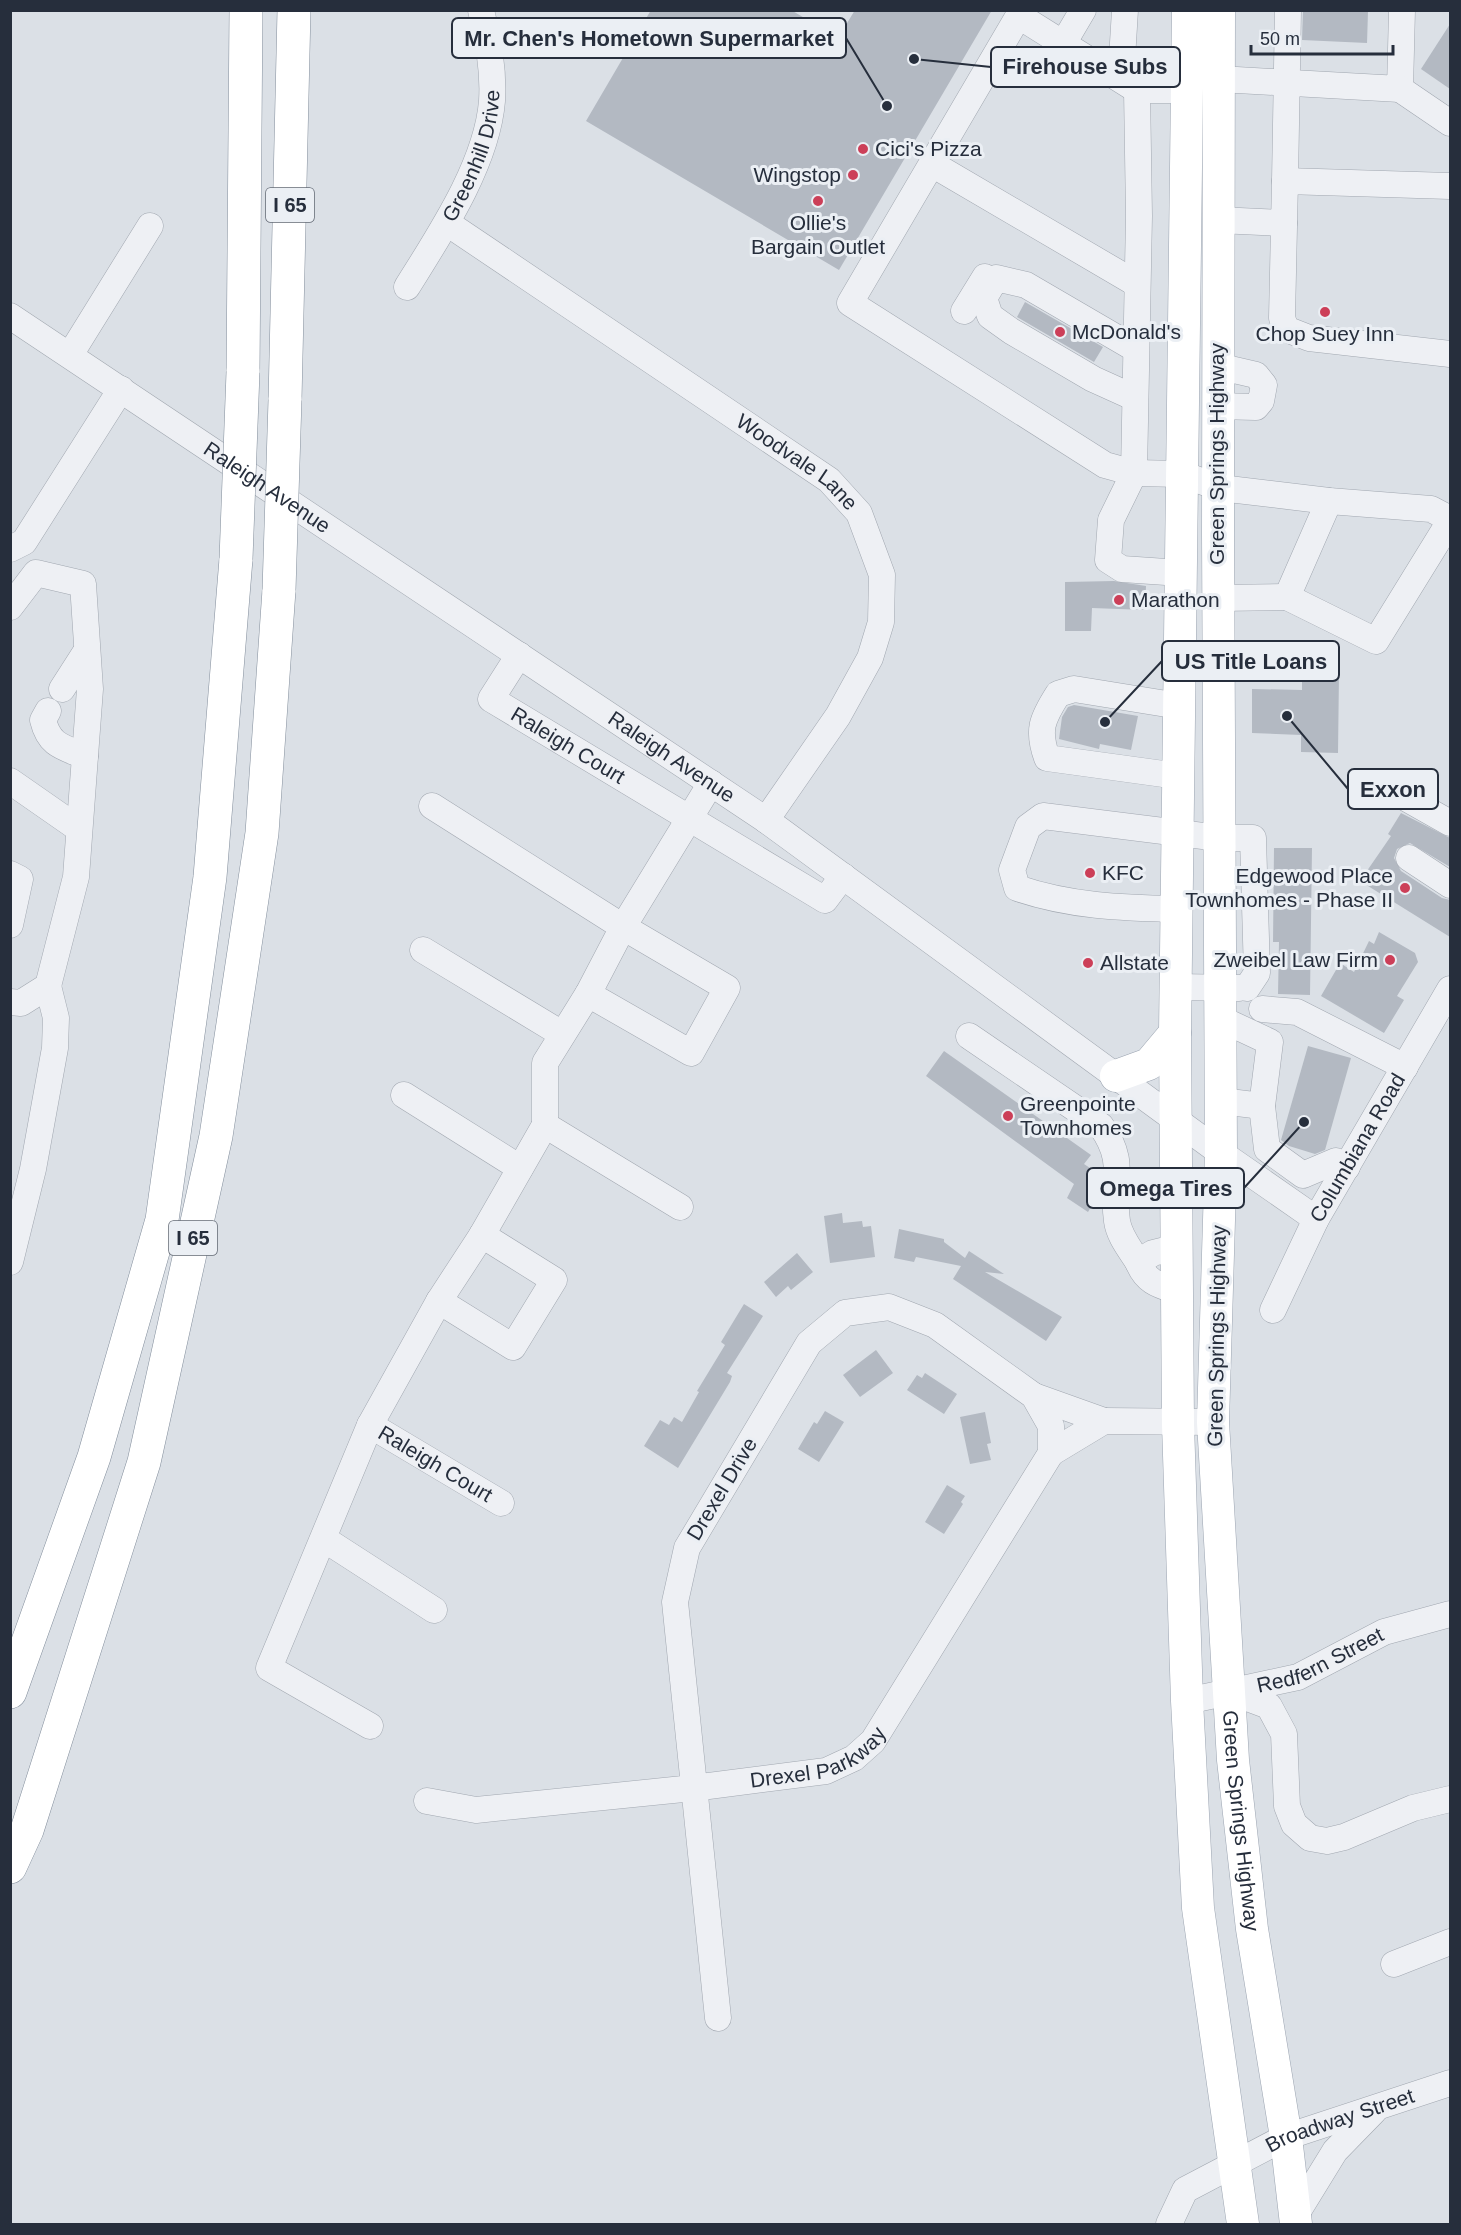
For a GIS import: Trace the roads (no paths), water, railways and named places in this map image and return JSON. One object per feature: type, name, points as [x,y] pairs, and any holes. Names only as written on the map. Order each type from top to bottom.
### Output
[{"type":"highway","name":"I 65","points":[[10,1692],[94,1457],[162,1220],[210,877],[236,559],[243,372],[246,10]]},
{"type":"highway","name":"I 65","points":[[10,1867],[27,1830],[144,1462],[216,1136],[262,833],[279,590],[294,10]]},
{"type":"main road","name":"Green Springs Highway","points":[[1188,10],[1175,1033],[1178,1424],[1187,1701],[1198,1908],[1243,2224]]},
{"type":"main road","name":"Green Springs Highway","points":[[1219,10],[1217,406],[1220,488],[1218,598],[1220,838],[1229,999],[1221,1101],[1213,1422],[1233,1760],[1252,1929],[1286,2137],[1296,2220]]},
{"type":"main road","points":[[1116,1076],[1149,1064],[1175,1033]]},
{"type":"street","name":"Greenhill Drive","points":[[407,287],[447,223],[476,164],[492,102],[490,48],[481,10]]},
{"type":"street","points":[[1064,44],[1083,10]]},
{"type":"street","points":[[1125,10],[1122,59],[1137,90],[1134,473],[1111,520],[1108,560],[1122,569],[1181,573]]},
{"type":"street","points":[[1288,10],[1282,318],[1286,330],[1309,338],[1450,354]]},
{"type":"street","points":[[1400,89],[1402,10]]},
{"type":"street","points":[[1187,90],[1137,90],[1064,44],[1021,13],[850,303],[1105,465],[1134,473],[1182,474],[1220,488],[1329,501],[1431,509],[1450,520],[1376,641],[1287,597],[1218,598]]},
{"type":"street","points":[[1219,79],[1400,89],[1450,123]]},
{"type":"street","points":[[932,164],[1137,284]]},
{"type":"street","points":[[1286,180],[1450,186]]},
{"type":"street","points":[[1218,220],[1284,223]]},
{"type":"street","name":"Woodvale Lane","points":[[447,223],[829,480],[859,513],[882,575],[881,622],[870,658],[838,716],[766,820]]},
{"type":"street","points":[[70,355],[150,226]]},
{"type":"street","points":[[1003,272],[1134,348]]},
{"type":"street","points":[[1003,272],[996,278],[984,298],[990,316],[1093,379],[1135,398]]},
{"type":"street","points":[[964,311],[1003,272]]},
{"type":"street","name":"Raleigh Avenue","points":[[10,316],[766,820],[1221,1153],[1317,1220]]},
{"type":"street","points":[[1217,366],[1257,375],[1264,385],[1261,401],[1256,406],[1217,406]]},
{"type":"street","points":[[10,549],[24,542],[121,389]]},
{"type":"street","points":[[1287,597],[1329,501]]},
{"type":"street","points":[[10,607],[36,573],[82,584],[90,689],[76,877],[48,986],[56,1018],[55,1048],[33,1168],[10,1262]]},
{"type":"street","points":[[62,689],[87,650]]},
{"type":"street","name":"Raleigh Court","points":[[519,655],[491,699],[825,900],[843,876]]},
{"type":"street","points":[[1179,706],[1074,689],[1058,694],[1044,717],[1040,739],[1047,758],[1179,776]]},
{"type":"street","points":[[48,711],[43,720],[46,736],[60,747],[85,756]]},
{"type":"street","points":[[10,781],[79,829]]},
{"type":"street","points":[[680,1207],[545,1125],[545,1063],[588,994],[623,927],[711,783]]},
{"type":"street","points":[[1388,788],[1450,823]]},
{"type":"street","points":[[432,806],[623,927],[727,988],[691,1053],[588,994]]},
{"type":"street","points":[[1177,909],[1108,908],[1053,900],[1017,888],[1012,870],[1028,827],[1043,816],[1220,838],[1253,838],[1257,973],[1229,999]]},
{"type":"street","points":[[1409,858],[1450,885]]},
{"type":"street","points":[[10,874],[20,879],[10,925]]},
{"type":"street","points":[[423,950],[562,1034]]},
{"type":"street","points":[[10,1002],[21,1003],[48,986]]},
{"type":"street","points":[[1176,987],[1262,1009],[1297,1012],[1405,1067]]},
{"type":"street","name":"Columbiana Road","points":[[1273,1310],[1317,1220],[1450,989]]},
{"type":"street","points":[[1229,999],[1254,1034],[1270,1042],[1262,1106],[1267,1149],[1303,1175],[1336,1161],[1347,1167]]},
{"type":"street","points":[[1254,1034],[1262,1009]]},
{"type":"street","points":[[969,1036],[1101,1126],[1112,1141],[1118,1163],[1117,1219],[1120,1234],[1138,1262],[1143,1275],[1153,1283],[1177,1291]]},
{"type":"street","points":[[404,1095],[520,1168]]},
{"type":"street","points":[[1221,1101],[1262,1106]]},
{"type":"street","name":"Raleigh Court","points":[[370,1726],[269,1668],[370,1425],[439,1301],[482,1235],[545,1125]]},
{"type":"street","points":[[1265,1184],[1282,1161]]},
{"type":"street","points":[[439,1301],[513,1347],[554,1280],[482,1235]]},
{"type":"street","points":[[1138,1262],[1153,1253],[1177,1247]]},
{"type":"street","name":"Drexel Drive","points":[[718,2018],[675,1602],[687,1548],[809,1343],[845,1313],[890,1307],[935,1325],[1034,1396],[1104,1421]]},
{"type":"street","name":"Drexel Drive","points":[[1034,1396],[1051,1426],[1051,1453]]},
{"type":"street","points":[[1104,1421],[1178,1424],[1213,1422]]},
{"type":"street","name":"Drexel Parkway","points":[[427,1801],[476,1810],[693,1788],[826,1771],[854,1758],[873,1741],[1051,1453],[1104,1421]]},
{"type":"street","name":"Raleigh Court","points":[[370,1425],[501,1503]]},
{"type":"street","points":[[324,1539],[434,1610]]},
{"type":"street","name":"Redfern Street","points":[[1187,1701],[1299,1677],[1384,1632],[1450,1614]]},
{"type":"street","points":[[1229,1691],[1269,1706],[1284,1734],[1287,1806],[1294,1824],[1310,1838],[1327,1841],[1344,1837],[1413,1808],[1450,1799]]},
{"type":"street","points":[[1394,1964],[1450,1942]]},
{"type":"street","name":"Broadway Street","points":[[1234,2164],[1286,2137],[1450,2083]]},
{"type":"street","points":[[1296,2220],[1335,2151],[1377,2108]]},
{"type":"street","points":[[1169,2224],[1185,2190],[1234,2164]]},
{"type":"place","name":"Firehouse Subs","points":[[914,59]]},
{"type":"place","name":"Mr. Chen's Hometown Supermarket","points":[[887,106]]},
{"type":"place","name":"Cici's Pizza","points":[[863,149]]},
{"type":"place","name":"Wingstop","points":[[853,175]]},
{"type":"place","name":"Ollie's Bargain Outlet","points":[[818,201]]},
{"type":"place","name":"Chop Suey Inn","points":[[1325,312]]},
{"type":"place","name":"McDonald's","points":[[1060,332]]},
{"type":"place","name":"Marathon","points":[[1119,600]]},
{"type":"place","name":"Exxon","points":[[1287,716]]},
{"type":"place","name":"US Title Loans","points":[[1105,722]]},
{"type":"place","name":"KFC","points":[[1090,873]]},
{"type":"place","name":"Edgewood Place Townhomes - Phase II","points":[[1405,888]]},
{"type":"place","name":"Zweibel Law Firm","points":[[1390,960]]},
{"type":"place","name":"Allstate","points":[[1088,963]]},
{"type":"place","name":"Greenpointe Townhomes","points":[[1008,1116]]},
{"type":"place","name":"Omega Tires","points":[[1304,1122]]}]
